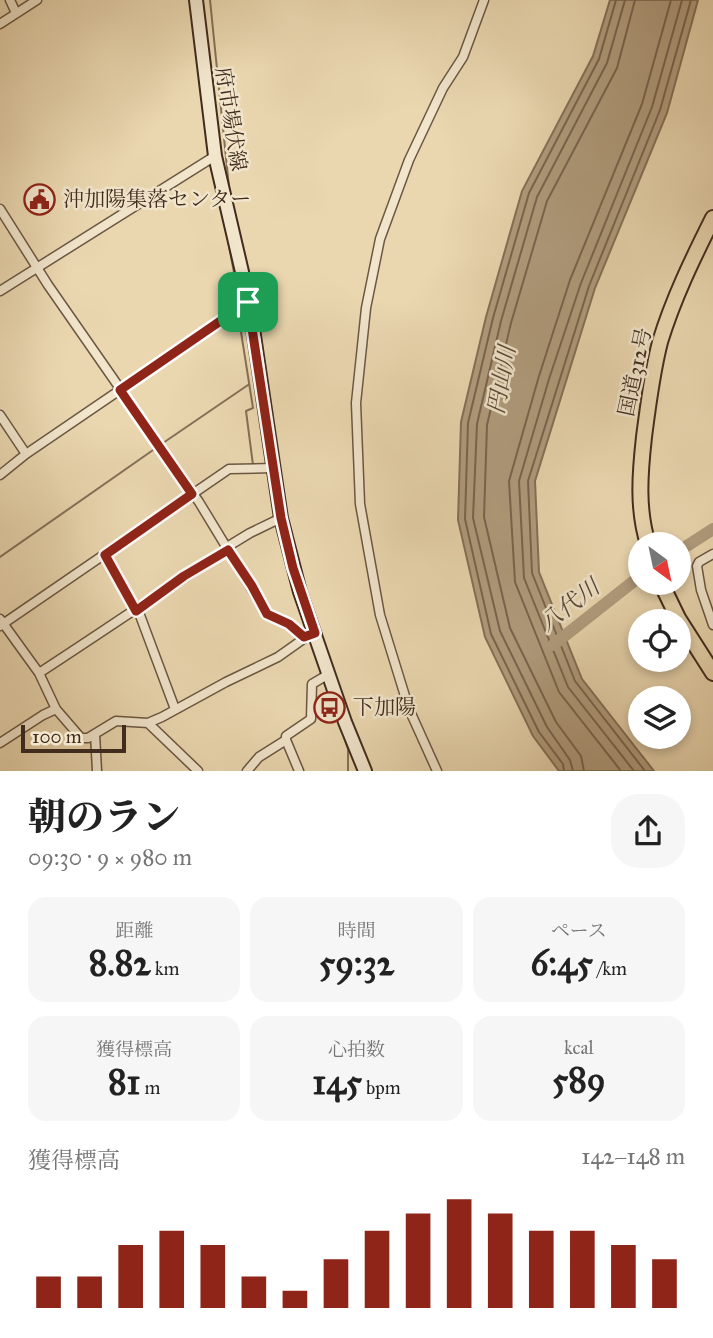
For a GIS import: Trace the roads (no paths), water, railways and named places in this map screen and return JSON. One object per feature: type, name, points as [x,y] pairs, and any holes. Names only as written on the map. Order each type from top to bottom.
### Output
[{"type":"highway","name":"国道312号","points":[[645,532],[640,513],[640,485],[653,373],[674,302],[713,218]]},
{"type":"highway","points":[[667,595],[678,618],[713,673]]},
{"type":"main road","name":"府市場伏線","points":[[196,0],[215,156],[248,302],[281,518],[310,635],[329,674],[365,771]]},
{"type":"street","points":[[10,0],[16,13]]},
{"type":"street","points":[[0,24],[37,0]]},
{"type":"street","points":[[437,771],[409,709],[380,615],[360,504],[356,403],[366,308],[380,239],[409,160],[443,88],[463,57],[484,0]]},
{"type":"street","points":[[0,291],[215,156]]},
{"type":"street","points":[[0,209],[36,267],[192,494],[252,586],[267,614],[310,635],[278,657],[148,723],[117,721],[95,734],[80,738],[56,709],[39,673],[1,623],[105,555],[192,494],[229,469],[273,468]]},
{"type":"street","points":[[0,475],[26,454],[248,302]]},
{"type":"street","points":[[0,415],[26,454]]},
{"type":"street","points":[[39,673],[137,610],[184,576],[259,528],[281,518]]},
{"type":"street","points":[[713,554],[697,566],[701,590],[713,624]]},
{"type":"street","points":[[105,555],[137,610],[175,709]]},
{"type":"street","points":[[247,771],[259,758],[286,740],[286,736],[311,719],[312,684],[329,674]]},
{"type":"street","points":[[0,743],[56,709]]},
{"type":"street","points":[[148,723],[198,771]]},
{"type":"street","points":[[95,734],[97,771]]},
{"type":"street","points":[[286,740],[299,771]]},
{"type":"water","name":"円山川","points":[[610,0],[698,0],[667,113],[595,288],[535,481],[539,572],[582,679],[628,738],[628,749],[637,749],[654,771],[559,771],[533,736],[485,637],[458,520],[461,422],[486,317],[522,191],[593,56]]},
{"type":"waterway","points":[[210,0],[229,187]]},
{"type":"waterway","points":[[228,241],[240,304]]},
{"type":"waterway","points":[[238,313],[253,408],[246,411],[253,465]]},
{"type":"waterway","points":[[163,443],[248,385]]},
{"type":"waterway","points":[[0,557],[156,448]]},
{"type":"waterway","name":"八代川","points":[[691,543],[713,529]]},
{"type":"waterway","name":"八代川","points":[[553,645],[628,586]]},
{"type":"waterway","points":[[344,737],[348,749],[348,771]]},
{"type":"place","name":"沖加陽集落センター","points":[[40,199]]},
{"type":"place","name":"下加陽","points":[[330,707]]}]
